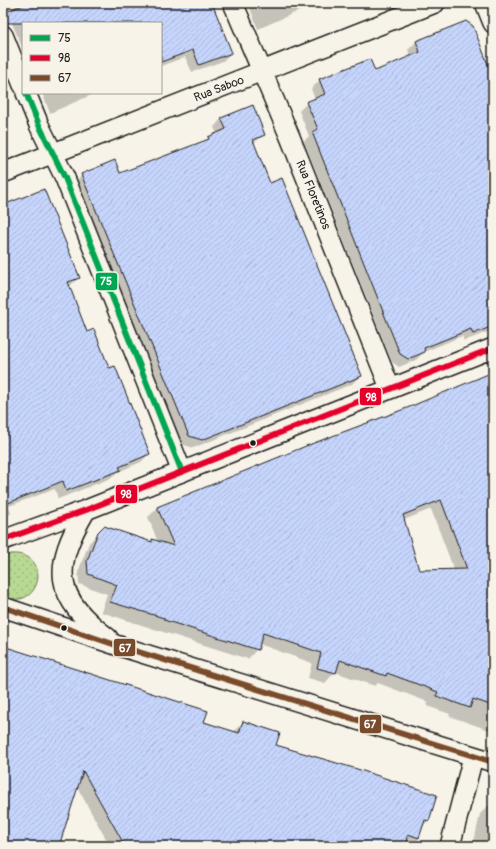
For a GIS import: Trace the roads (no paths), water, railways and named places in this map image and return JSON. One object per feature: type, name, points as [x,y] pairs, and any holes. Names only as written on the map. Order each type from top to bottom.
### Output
[{"type":"street","name":"Rua Floretinos","points":[[233,3],[261,73],[290,137],[390,388]]},
{"type":"street","name":"Rua Saboo","points":[[3,173],[261,73],[435,3]]},
{"type":"street","points":[[485,3],[493,23]]},
{"type":"street","points":[[3,35],[22,82]]},
{"type":"street","points":[[26,94],[65,178],[182,472]]},
{"type":"street","points":[[3,540],[86,510],[493,348]]},
{"type":"street","points":[[86,510],[67,546],[63,576],[66,591],[73,605],[83,617],[116,645]]},
{"type":"street","points":[[3,607],[116,645],[493,762]]},
{"type":"street","points":[[450,846],[474,757]]}]
